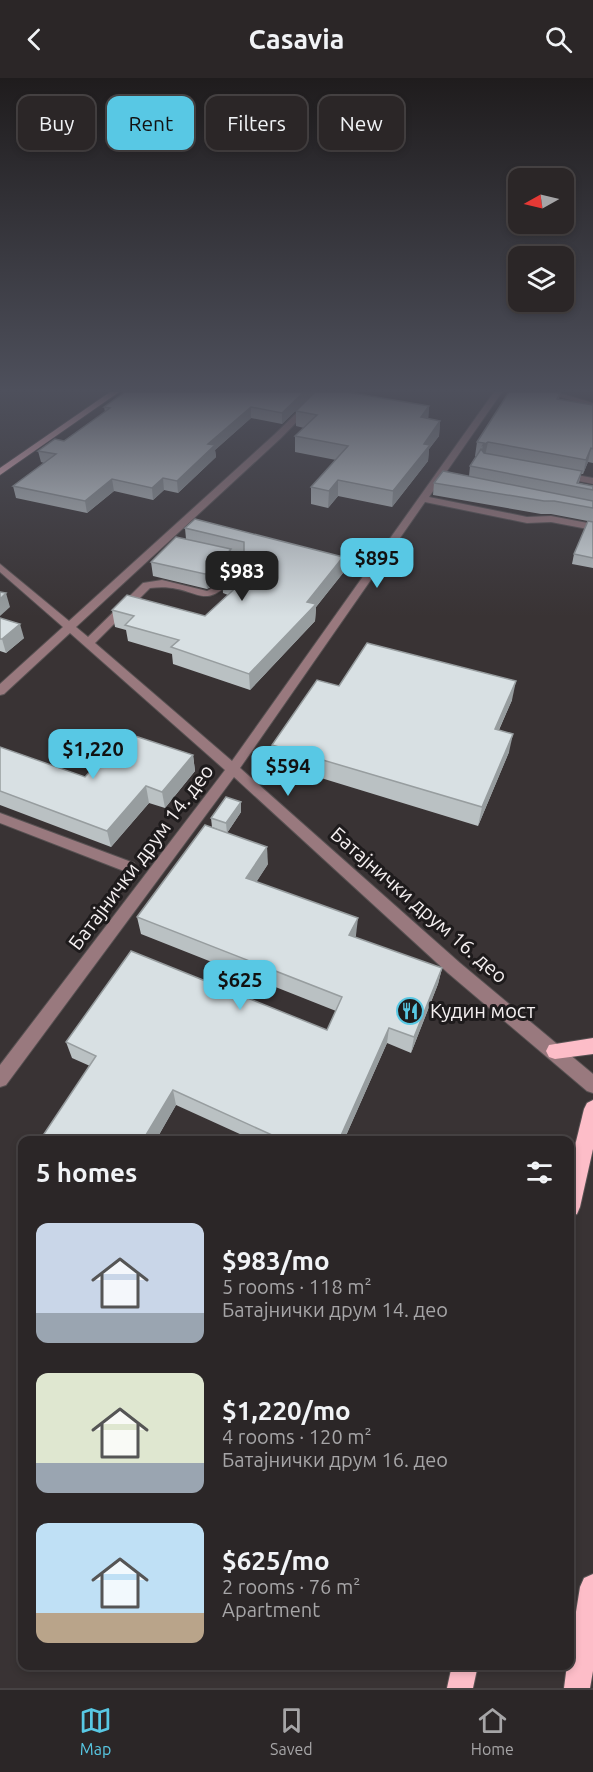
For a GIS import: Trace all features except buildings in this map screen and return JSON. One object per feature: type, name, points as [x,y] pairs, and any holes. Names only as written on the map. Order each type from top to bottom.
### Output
[{"type":"main road","points":[[555,1051],[593,1046]]},
{"type":"main road","points":[[574,1191],[593,1109]]},
{"type":"main road","points":[[577,1688],[593,1587]]},
{"type":"main road","points":[[460,1688],[464,1670]]},
{"type":"street","points":[[0,691],[244,467]]},
{"type":"street","name":"Батајнички друм 14. део","points":[[0,1079],[233,769],[423,499],[443,479],[451,467]]},
{"type":"street","points":[[550,473],[593,481]]},
{"type":"street","points":[[423,499],[527,520],[552,519],[593,527]]},
{"type":"street","points":[[88,644],[147,585],[162,583],[208,594],[219,589],[239,566],[237,560],[201,551]]},
{"type":"street","name":"Батајнички друм 16. део","points":[[0,567],[233,769],[454,968],[593,1085]]},
{"type":"street","points":[[0,818],[129,867]]},
{"type":"place","name":"Кудин мост","points":[[410,1011]]}]
